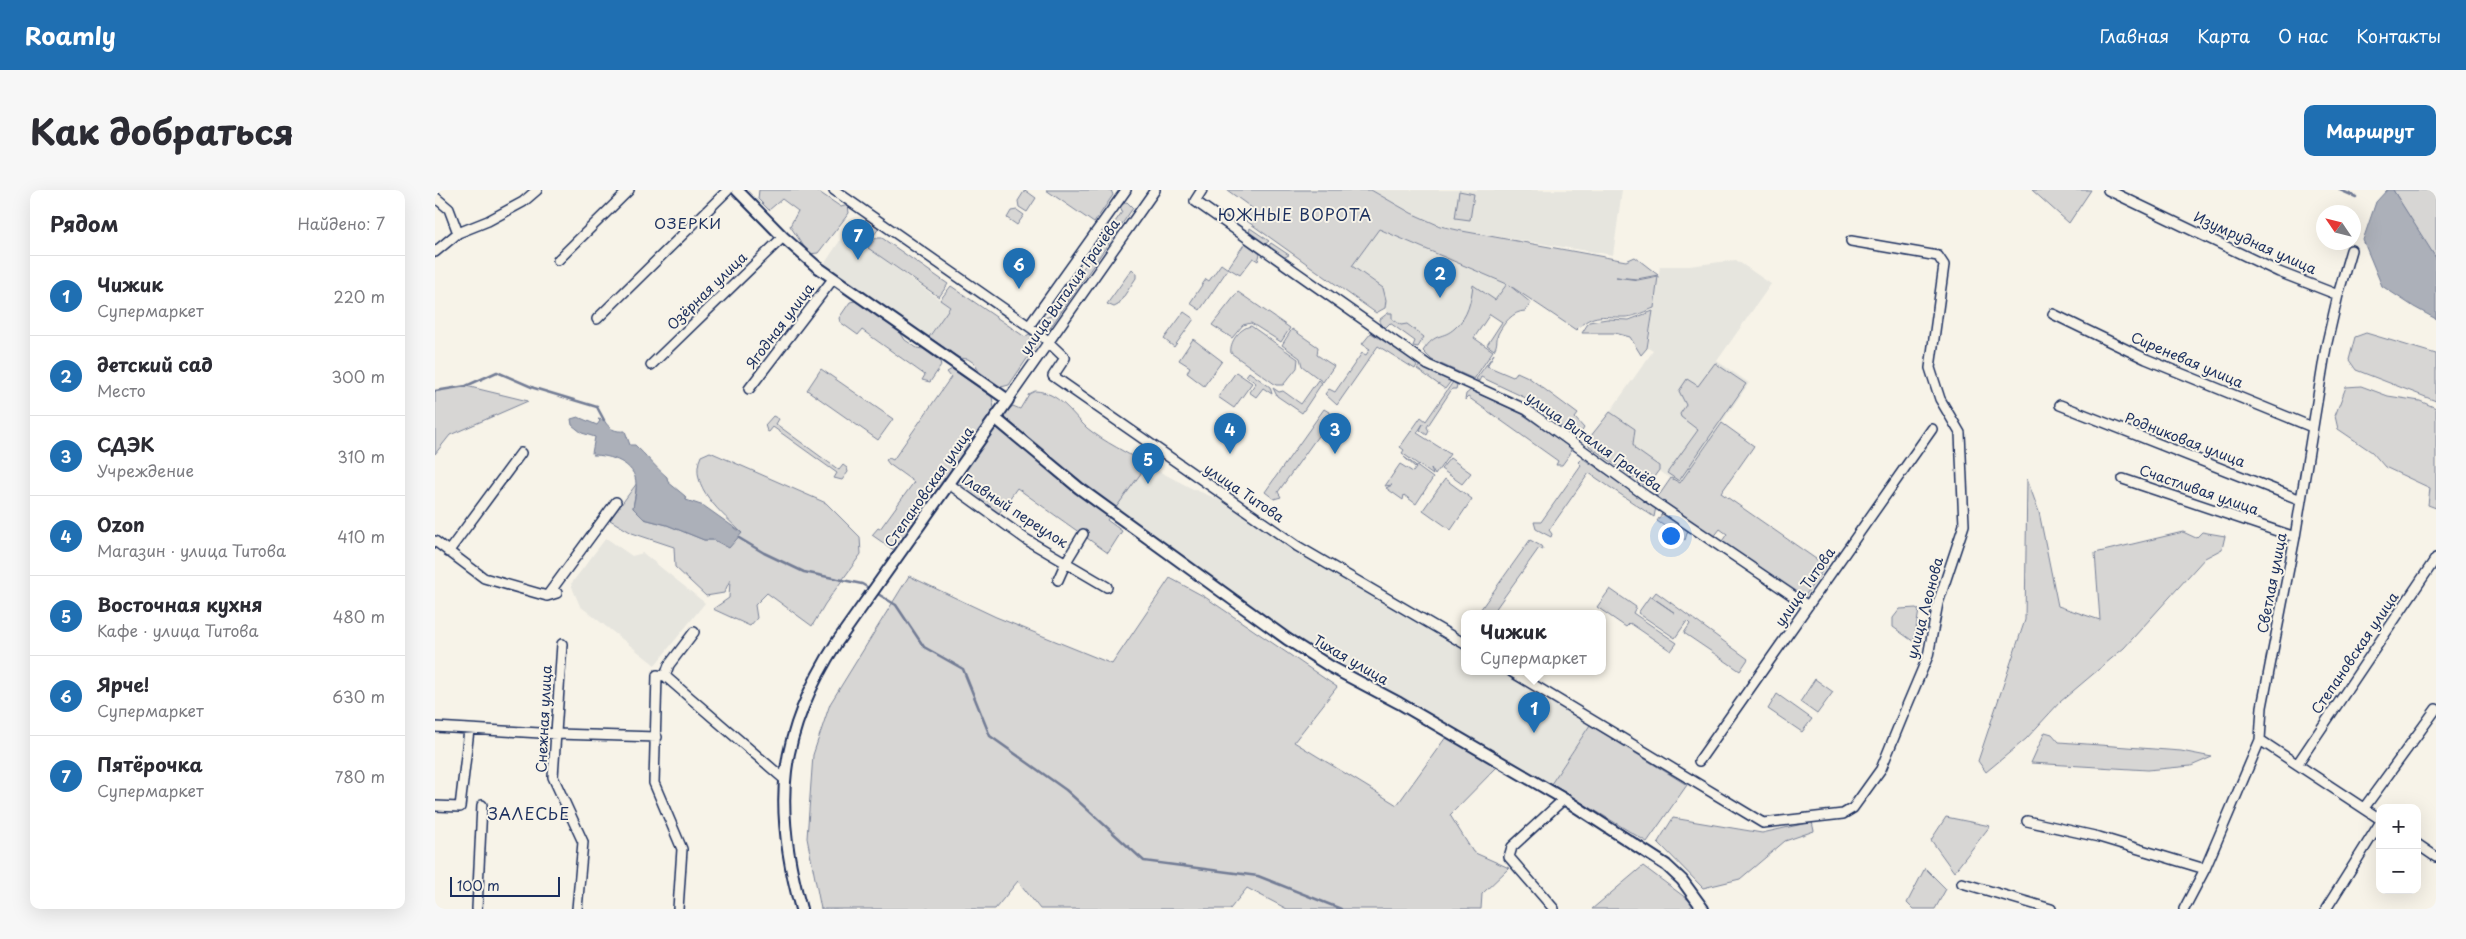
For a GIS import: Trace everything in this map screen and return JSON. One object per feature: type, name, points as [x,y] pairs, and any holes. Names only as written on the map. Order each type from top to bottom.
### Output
[{"type":"street","points":[[523,202],[527,190]]},
{"type":"street","points":[[435,252],[458,233],[488,221],[523,202],[537,190]]},
{"type":"street","points":[[558,260],[629,190]]},
{"type":"street","points":[[597,319],[728,190]]},
{"type":"street","points":[[834,190],[1029,326],[1048,342]]},
{"type":"street","points":[[1029,326],[1125,190]]},
{"type":"street","name":"улица Виталия Грачёва","points":[[1007,400],[1155,190]]},
{"type":"street","name":"улица Виталия Грачёва","points":[[1203,190],[1195,201],[1428,365],[1527,410],[1646,496],[1809,606]]},
{"type":"street","name":"Изумрудная улица","points":[[2107,190],[2279,272],[2338,295]]},
{"type":"street","points":[[743,192],[783,237],[833,279],[1007,400]]},
{"type":"street","points":[[435,196],[452,214],[458,233]]},
{"type":"street","name":"Озёрная улица","points":[[651,365],[783,237]]},
{"type":"street","name":"улица Леонова","points":[[1517,675],[1763,823],[1843,814],[1853,808],[1881,769],[1928,656],[1938,603],[1964,525],[1960,433],[1940,399],[1930,368],[1944,265],[1938,256],[1851,241]]},
{"type":"street","name":"Светлая улица","points":[[2184,909],[2205,869],[2260,740],[2262,707],[2295,537],[2312,427],[2338,295],[2351,250]]},
{"type":"street","name":"Ягодная улица","points":[[749,389],[833,279]]},
{"type":"street","name":"Сиреневая улица","points":[[2053,314],[2146,359],[2312,427]]},
{"type":"street","name":"улица Титова","points":[[1048,342],[1065,358],[1053,376],[1297,546],[1461,642]]},
{"type":"street","name":"Степановская улица","points":[[801,909],[784,834],[784,779],[795,724],[823,663],[1007,400]]},
{"type":"street","name":"Родниковая улица","points":[[2060,405],[2301,500]]},
{"type":"street","name":"Тихая улица","points":[[995,418],[1079,488],[1287,638],[1331,667],[1399,703],[1564,800],[1666,865],[1682,880],[1703,909]]},
{"type":"street","name":"улица Титова","points":[[1699,761],[1932,429]]},
{"type":"street","points":[[448,552],[521,453]]},
{"type":"street","name":"Счастливая улица","points":[[2123,479],[2295,537]]},
{"type":"street","name":"Главный переулок","points":[[949,484],[1027,540],[1107,587]]},
{"type":"street","points":[[435,541],[484,578],[552,595],[616,502]]},
{"type":"street","points":[[1058,580],[1066,562],[1083,534]]},
{"type":"street","name":"Степановская улица","points":[[2298,763],[2436,558]]},
{"type":"street","points":[[678,909],[682,849],[655,783],[657,737],[661,675],[693,632]]},
{"type":"street","name":"Снежная улица","points":[[562,644],[553,777],[583,842],[577,909]]},
{"type":"street","points":[[661,675],[784,779]]},
{"type":"street","points":[[2364,808],[2436,709]]},
{"type":"street","points":[[435,727],[557,734],[657,737]]},
{"type":"street","points":[[435,806],[460,807],[469,730]]},
{"type":"street","points":[[2260,740],[2298,763],[2376,816]]},
{"type":"street","points":[[1554,909],[1509,857],[1512,847],[1564,800]]},
{"type":"street","points":[[477,909],[482,805]]},
{"type":"street","points":[[2027,821],[2099,837],[2205,869]]},
{"type":"street","points":[[2327,909],[2376,829]]},
{"type":"street","points":[[2421,847],[2436,857]]},
{"type":"street","points":[[1962,883],[2051,909]]},
{"type":"shaded area","points":[[759,190],[816,190],[841,207],[848,205],[849,213],[818,253],[809,254],[790,226],[798,211],[782,199],[769,210],[758,199]]},
{"type":"shaded area","points":[[1025,190],[1036,198],[1027,212],[1019,207],[1018,201]]},
{"type":"shaded area","points":[[1046,190],[1111,190],[1113,195],[1094,223]]},
{"type":"shaded area","points":[[1227,190],[1371,190],[1411,213],[1440,226],[1626,261],[1635,257],[1658,275],[1637,279],[1616,277],[1638,280],[1658,276],[1654,308],[1627,317],[1594,318],[1582,324],[1576,330],[1509,285],[1531,303],[1525,311],[1516,313],[1506,322],[1498,334],[1494,350],[1487,345],[1502,322],[1490,314],[1474,338],[1493,351],[1474,379],[1432,360],[1423,351],[1435,338],[1450,332],[1463,319],[1468,308],[1473,285],[1495,300],[1507,284],[1379,229],[1352,266],[1383,288],[1386,300],[1385,308],[1376,313],[1244,219],[1252,208]]},
{"type":"shaded area","points":[[1371,190],[1622,190],[1613,255],[1440,226],[1411,213]]},
{"type":"shaded area","points":[[2032,190],[2091,190],[2069,223]]},
{"type":"shaded area","points":[[2387,190],[2393,190],[2436,258],[2436,319],[2382,286],[2363,240],[2376,202]]},
{"type":"shaded area","points":[[2393,190],[2436,190],[2436,258],[2432,254]]},
{"type":"shaded area","points":[[1459,191],[1474,194],[1470,220],[1455,218]]},
{"type":"shaded area","points":[[1127,202],[1133,208],[1048,331],[1042,329],[1040,325],[1041,319],[1050,316],[1122,212],[1120,206]]},
{"type":"shaded area","points":[[1017,210],[1024,215],[1017,225],[1007,218],[1011,211]]},
{"type":"shaded area","points":[[866,219],[879,228],[864,249],[852,239]]},
{"type":"shaded area","points":[[1250,228],[1269,241],[1264,245],[1249,234]]},
{"type":"shaded area","points":[[1378,229],[1507,284],[1450,365],[1386,319],[1389,314],[1385,308],[1386,300],[1352,266]]},
{"type":"shaded area","points":[[845,233],[852,241],[865,250],[868,248],[950,307],[926,340],[823,266]]},
{"type":"shaded area","points":[[876,238],[882,238],[948,284],[939,297],[868,248]]},
{"type":"shaded area","points":[[1245,243],[1260,254],[1258,261],[1253,258],[1240,275],[1228,268]]},
{"type":"shaded area","points":[[1271,243],[1289,255],[1283,258],[1267,248]]},
{"type":"shaded area","points":[[1736,260],[1771,284],[1717,361],[1749,383],[1679,484],[1658,470],[1592,437],[1653,351],[1648,348],[1660,266],[1689,266]]},
{"type":"shaded area","points":[[1221,264],[1228,269],[1200,310],[1190,303],[1206,279],[1209,281]]},
{"type":"shaded area","points":[[1132,269],[1136,273],[1136,278],[1118,305],[1114,307],[1107,304]]},
{"type":"shaded area","points":[[951,286],[1025,337],[1029,334],[1037,339],[1037,344],[1009,385],[1001,387],[980,373],[974,363],[968,359],[959,358],[929,337],[950,307],[940,300]]},
{"type":"shaded area","points":[[1238,292],[1290,328],[1281,342],[1251,323],[1243,325],[1232,338],[1212,325]]},
{"type":"shaded area","points":[[855,301],[900,332],[905,340],[917,348],[923,349],[940,361],[941,366],[930,382],[922,380],[925,375],[862,330],[858,335],[840,322],[839,318],[850,302]]},
{"type":"shaded area","points":[[1653,311],[1647,348],[1641,355],[1630,337],[1615,333],[1582,333],[1589,322],[1607,319],[1629,320]]},
{"type":"shaded area","points":[[1184,312],[1194,319],[1174,347],[1164,339]]},
{"type":"shaded area","points":[[1388,313],[1392,313],[1392,319],[1401,325],[1407,324],[1424,337],[1418,347],[1413,346],[1415,341],[1390,323],[1385,328],[1380,326],[1380,319]]},
{"type":"shaded area","points":[[1251,326],[1298,359],[1297,368],[1283,385],[1276,385],[1231,353],[1232,344],[1236,336]]},
{"type":"shaded area","points":[[1292,329],[1318,347],[1317,355],[1334,366],[1323,382],[1302,366],[1300,358],[1282,345]]},
{"type":"shaded area","points":[[1371,333],[1418,363],[1415,369],[1378,346],[1337,405],[1325,394],[1329,389],[1335,392],[1362,353],[1366,355],[1370,349],[1362,344]]},
{"type":"shaded area","points":[[2366,333],[2436,354],[2436,401],[2356,370],[2349,360],[2355,337]]},
{"type":"shaded area","points":[[1193,339],[1222,361],[1204,386],[1187,373],[1190,367],[1179,360]]},
{"type":"shaded area","points":[[1494,354],[1487,366],[1513,377],[1517,372],[1528,377],[1578,414],[1575,418],[1584,428],[1579,436],[1570,434],[1530,400],[1481,377],[1479,381],[1476,379]]},
{"type":"shaded area","points":[[1715,363],[1746,384],[1679,481],[1667,473],[1698,430],[1681,417],[1680,414],[1686,405],[1679,391],[1687,379],[1698,386]]},
{"type":"shaded area","points":[[1420,365],[1451,381],[1445,389],[1417,369]]},
{"type":"shaded area","points":[[821,369],[893,419],[878,440],[807,390]]},
{"type":"shaded area","points":[[952,369],[992,397],[994,408],[895,551],[872,535],[878,528],[880,529],[914,482],[886,460],[889,458],[893,460],[951,377],[947,372]]},
{"type":"shaded area","points":[[1236,372],[1252,383],[1234,408],[1218,397]]},
{"type":"shaded area","points":[[1249,372],[1270,387],[1272,394],[1263,388],[1256,397],[1249,392],[1256,383],[1246,376]]},
{"type":"shaded area","points":[[1318,380],[1322,383],[1302,413],[1277,396],[1273,388],[1279,392],[1283,391],[1301,404]]},
{"type":"shaded area","points":[[1453,382],[1457,385],[1456,389],[1452,389],[1427,427],[1429,431],[1427,435],[1420,430],[1423,424],[1417,433],[1450,454],[1435,475],[1431,468],[1433,475],[1402,453],[1404,450],[1400,447],[1421,417],[1426,421]]},
{"type":"shaded area","points":[[466,386],[528,401],[450,435],[435,454],[435,391]]},
{"type":"shaded area","points":[[2361,386],[2388,396],[2420,401],[2436,408],[2436,508],[2428,505],[2430,488],[2385,467],[2372,452],[2338,429],[2335,416],[2346,387]]},
{"type":"shaded area","points":[[1471,390],[1522,414],[1571,448],[1570,454],[1562,465],[1556,465],[1558,461],[1468,397],[1465,400],[1466,394]]},
{"type":"shaded area","points":[[1035,391],[1043,392],[1058,399],[1087,428],[1108,443],[1147,465],[1107,520],[1122,531],[1108,553],[1017,488],[997,516],[956,484],[1007,411],[1013,406],[1020,409],[1029,394]]},
{"type":"shaded area","points":[[1324,409],[1337,417],[1337,420],[1330,419],[1278,492],[1281,497],[1274,499],[1265,492]]},
{"type":"shaded area","points":[[1610,412],[1635,429],[1633,444],[1635,449],[1659,466],[1659,470],[1648,485],[1644,485],[1589,446],[1590,437]]},
{"type":"shaded area","points":[[773,416],[779,419],[776,424],[839,470],[843,465],[847,468],[848,472],[842,480],[834,478],[837,473],[773,427],[769,432],[767,431],[765,425]]},
{"type":"shaded area","points":[[578,417],[597,425],[600,421],[598,419],[604,420],[613,429],[625,431],[630,445],[635,445],[667,477],[668,482],[685,496],[686,500],[704,506],[742,533],[729,548],[714,540],[704,540],[667,525],[644,519],[633,508],[636,487],[632,471],[614,459],[593,455],[595,437],[582,433],[572,425],[571,419]]},
{"type":"shaded area","points":[[1722,423],[1754,446],[1721,493],[1826,566],[1802,600],[1720,544],[1727,534],[1720,529],[1713,538],[1654,496],[1660,494],[1671,478],[1680,483]]},
{"type":"shaded area","points":[[710,452],[826,503],[860,537],[861,554],[825,604],[812,626],[767,593],[755,605],[757,618],[750,626],[713,609],[729,598],[730,580],[724,593],[706,596],[675,567],[674,547],[632,533],[610,520],[637,483],[633,508],[644,519],[667,525],[704,540],[714,540],[742,533],[709,499],[703,489],[698,467],[701,456]]},
{"type":"shaded area","points":[[1404,457],[1433,478],[1416,504],[1404,495],[1403,500],[1386,488],[1392,485],[1385,486],[1400,464],[1413,472],[1416,468]]},
{"type":"shaded area","points":[[1450,458],[1471,473],[1462,484],[1441,469]]},
{"type":"shaded area","points":[[1582,458],[1656,507],[1654,517],[1589,473],[1549,530],[1552,534],[1551,537],[1536,529],[1534,522],[1541,522],[1581,465],[1578,462]]},
{"type":"shaded area","points":[[1147,465],[1193,489],[1220,500],[1461,648],[1461,675],[1506,675],[1590,725],[1549,786],[1286,631],[1114,510]]},
{"type":"shaded area","points":[[1445,479],[1472,499],[1451,530],[1423,510]]},
{"type":"shaded area","points":[[2027,479],[2039,512],[2058,606],[2100,620],[2095,553],[2183,532],[2196,538],[2202,532],[2225,536],[2222,549],[2205,558],[2124,648],[2060,702],[2026,739],[1986,772],[1978,761],[2025,620]]},
{"type":"shaded area","points":[[1664,511],[1688,530],[1685,540],[1657,521]]},
{"type":"shaded area","points":[[606,538],[632,556],[643,553],[705,603],[655,665],[580,606],[574,592],[571,584]]},
{"type":"shaded area","points":[[1530,540],[1541,546],[1543,550],[1539,548],[1495,610],[1480,610]]},
{"type":"shaded area","points":[[909,576],[996,617],[1112,664],[1170,578],[1205,597],[1337,687],[1294,742],[1397,805],[1446,737],[1497,767],[1450,815],[1473,852],[1509,868],[1482,894],[1481,909],[1287,909],[1247,888],[1230,909],[1040,909],[1018,881],[995,909],[821,909],[807,838],[813,755],[830,704]]},
{"type":"shaded area","points":[[1610,589],[1636,607],[1633,613],[1677,643],[1671,651],[1630,623],[1626,627],[1606,613],[1606,610],[1597,607]]},
{"type":"shaded area","points":[[1656,592],[1748,659],[1740,671],[1684,633],[1690,624],[1687,621],[1675,638],[1638,613],[1650,596],[1675,613],[1652,597]]},
{"type":"shaded area","points":[[1916,608],[1919,610],[1914,642],[1893,627],[1893,618],[1900,609]]},
{"type":"shaded area","points":[[1815,679],[1833,692],[1817,714],[1800,702]]},
{"type":"shaded area","points":[[1777,694],[1812,719],[1802,732],[1768,709]]},
{"type":"shaded area","points":[[1590,725],[1687,785],[1647,842],[1551,784]]},
{"type":"shaded area","points":[[2045,732],[2052,734],[2059,742],[2181,751],[2212,757],[2191,766],[2148,770],[2031,763]]},
{"type":"shaded area","points":[[1946,817],[1990,826],[1954,872],[1931,840]]},
{"type":"shaded area","points":[[1673,818],[1762,833],[1812,822],[1814,831],[1785,841],[1740,879],[1703,888],[1658,842]]},
{"type":"shaded area","points":[[1643,866],[1694,904],[1688,909],[1592,909]]},
{"type":"shaded area","points":[[1925,868],[1946,889],[1935,909],[1913,909],[1907,903]]},
{"type":"waterway","points":[[2340,190],[2356,197]]},
{"type":"waterway","points":[[435,391],[466,386],[497,372],[534,388],[597,407],[604,420]]},
{"type":"waterway","points":[[739,538],[764,553],[804,572],[862,584],[867,587]]},
{"type":"waterway","points":[[878,594],[896,605],[924,647],[963,669],[990,736],[1066,790],[1144,861],[1258,876],[1341,909]]},
{"type":"place","name":"Пятёрочка","points":[[858,260]]},
{"type":"place","name":"Ярче!","points":[[1019,289]]},
{"type":"place","name":"детский сад","points":[[1440,298]]},
{"type":"place","name":"Ozon","points":[[1230,454]]},
{"type":"place","name":"СДЭК","points":[[1335,454]]},
{"type":"place","name":"Восточная кухня","points":[[1148,484]]},
{"type":"place","name":"Чижик","points":[[1534,733]]},
{"type":"district","name":"ЮЖНЫЕ ВОРОТА","points":[[1295,215]]},
{"type":"district","name":"ОЗЕРКИ","points":[[688,224]]},
{"type":"district","name":"ЗАЛЕСЬЕ","points":[[529,814]]}]
